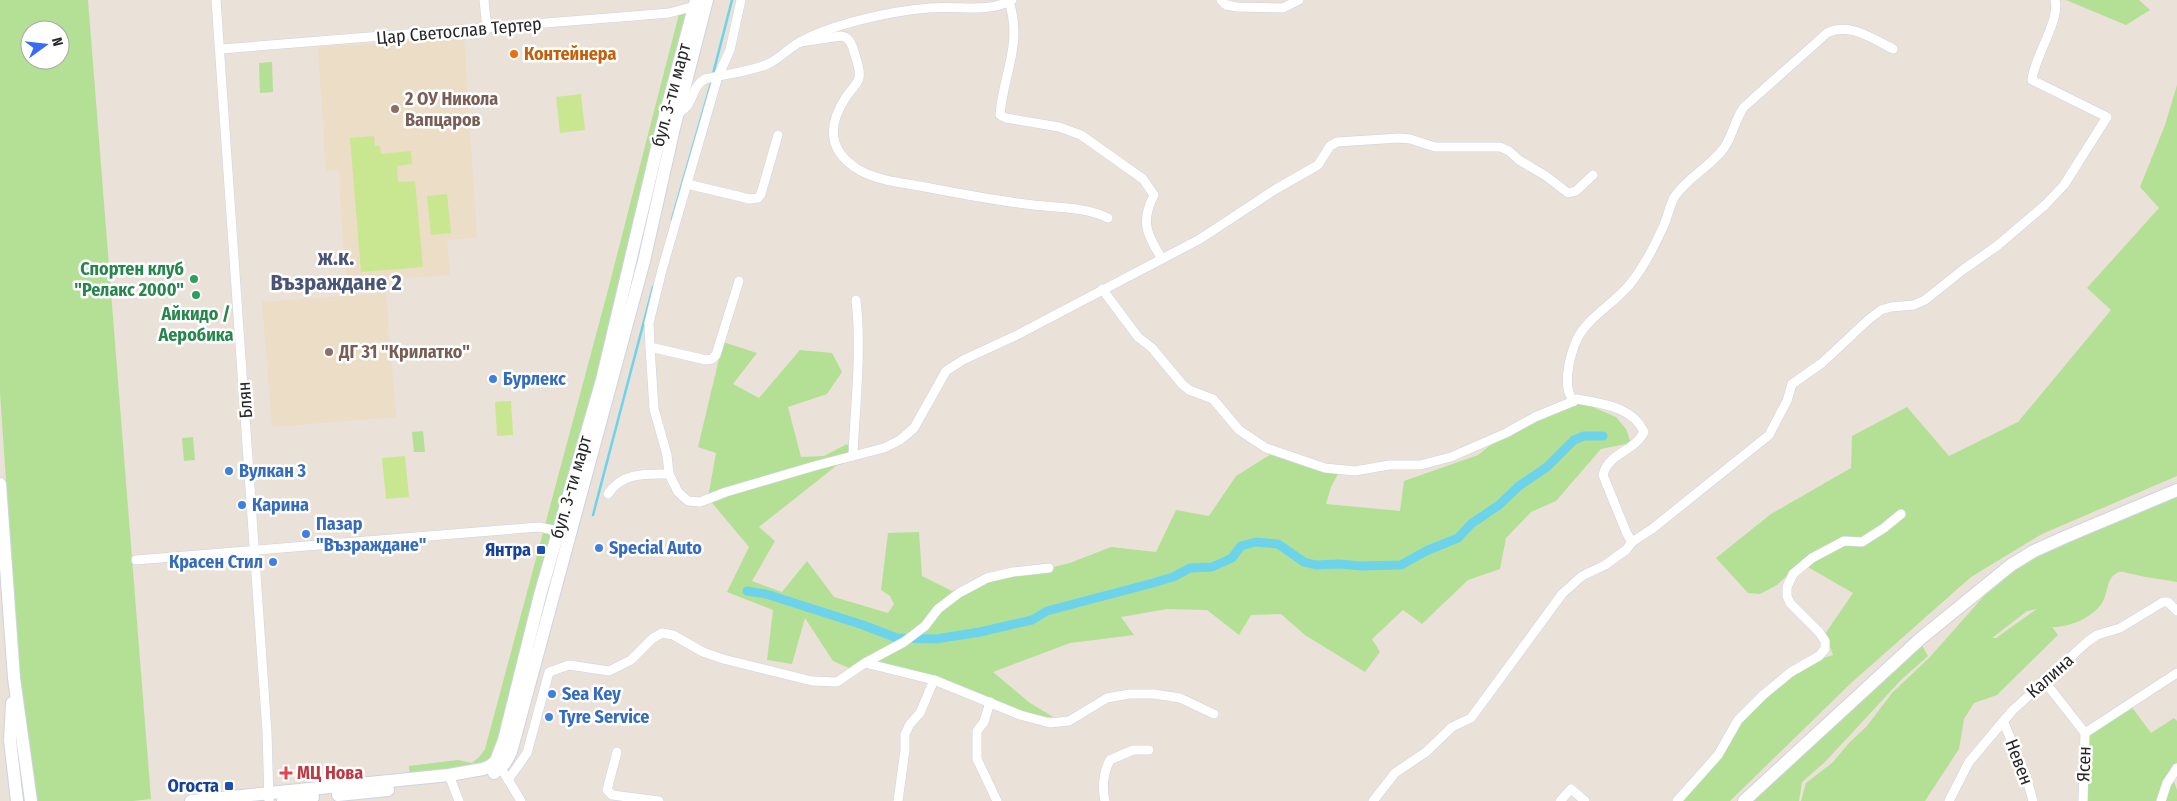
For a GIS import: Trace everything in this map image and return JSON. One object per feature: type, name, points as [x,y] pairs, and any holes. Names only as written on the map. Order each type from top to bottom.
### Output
[{"type":"street","name":"Блян","points":[[216,0],[221,49],[255,552],[269,797]]},
{"type":"street","points":[[484,0],[487,29]]},
{"type":"street","points":[[741,0],[730,50],[714,77],[649,323],[654,409],[667,455],[668,474],[678,492],[688,501],[700,502],[726,492],[884,448],[900,440],[914,428],[946,371],[963,360],[1017,335],[1200,239],[1276,189],[1318,165],[1330,146],[1337,142],[1399,138],[1410,139],[1435,147],[1500,148],[1509,151],[1519,160],[1546,176],[1568,193],[1576,191],[1593,175]]},
{"type":"street","points":[[1221,0],[1226,5],[1237,7],[1282,8],[1299,0]]},
{"type":"street","points":[[1373,801],[1395,773],[1426,752],[1452,727],[1471,718],[1551,607],[1567,589],[1582,576],[1626,550],[1632,542],[1652,529],[1769,435],[1787,401],[1792,384],[1822,363],[1868,320],[1891,307],[1914,305],[1926,300],[1964,269],[1998,246],[2046,205],[2064,185],[2108,117],[2032,80],[2035,63],[2052,22],[2056,4],[2054,0]]},
{"type":"street","points":[[678,113],[688,108],[698,83],[770,63],[800,42],[825,32],[872,18],[930,8],[989,8],[1003,5],[1010,1],[1014,22],[1015,47],[1000,115],[1006,118],[1058,126],[1081,136],[1143,179],[1154,196],[1149,205],[1146,228],[1150,240],[1162,259]]},
{"type":"street","name":"Цар Светослав Тертер","points":[[221,49],[669,13],[700,2]]},
{"type":"street","name":"бул. 3-ти март","points":[[499,764],[511,752],[573,517],[610,391],[644,262],[678,113],[700,2]]},
{"type":"street","name":"бул. 3-ти март","points":[[499,764],[558,531],[602,380],[662,127],[700,2]]},
{"type":"street","points":[[1574,401],[1569,396],[1567,389],[1571,360],[1577,339],[1587,326],[1630,285],[1653,248],[1675,196],[1724,147],[1736,117],[1744,107],[1827,34],[1837,28],[1848,28],[1893,49]]},
{"type":"street","points":[[800,42],[841,36],[847,37],[850,42],[858,64],[859,78],[846,97],[835,120],[833,134],[835,148],[847,163],[880,179],[1021,204],[1091,211],[1108,218]]},
{"type":"street","points":[[687,184],[753,199],[758,198],[761,194],[778,135]]},
{"type":"street","points":[[650,347],[706,360],[712,359],[716,355],[739,281]]},
{"type":"street","points":[[1102,289],[1138,337],[1152,348],[1189,390],[1213,399],[1239,430],[1266,448],[1325,468],[1355,471],[1388,466],[1420,465],[1479,445],[1506,433],[1535,416],[1577,399],[1608,405],[1630,414],[1638,421],[1644,432],[1638,442],[1609,462],[1605,467],[1603,475],[1623,526],[1632,542]]},
{"type":"street","points":[[853,456],[855,408],[859,391],[856,300]]},
{"type":"street","points":[[608,494],[613,486],[635,474],[668,474]]},
{"type":"street","points":[[0,484],[14,678],[31,801]]},
{"type":"street","points":[[1744,801],[1920,638],[2011,565],[2065,536],[2177,490]]},
{"type":"street","points":[[1676,801],[1718,755],[1738,720],[1770,689],[1791,672],[1819,656],[1825,649],[1825,641],[1819,632],[1790,604],[1787,596],[1787,587],[1793,574],[1812,558],[1844,541],[1862,542],[1901,514]]},
{"type":"street","points":[[136,560],[539,528],[558,531]]},
{"type":"street","points":[[514,801],[510,784],[527,753],[549,672],[569,665],[609,671],[631,660],[653,638],[662,633],[673,635],[703,652],[723,659],[812,681],[837,682],[865,663],[915,634],[925,626],[938,609],[959,593],[987,578],[1013,572],[1049,568]]},
{"type":"street","name":"Калина","points":[[1950,798],[1969,762],[2023,700],[2087,642],[2097,635],[2120,628],[2163,602],[2168,602],[2177,611]]},
{"type":"street","points":[[865,663],[934,680],[1020,715],[1050,723],[1069,721],[1107,698],[1130,694],[1154,694],[1180,698],[1214,714]]},
{"type":"street","points":[[2085,732],[2177,673]]},
{"type":"street","points":[[14,678],[10,740],[15,797]]},
{"type":"street","points":[[898,801],[905,750],[905,734],[910,724],[920,713],[934,680]]},
{"type":"street","name":"Ясен","points":[[2045,682],[2085,732],[2083,801]]},
{"type":"street","points":[[990,702],[984,722],[977,731],[977,759],[998,801]]},
{"type":"street","name":"Невен","points":[[2004,723],[2026,776],[2033,801]]},
{"type":"street","points":[[1104,801],[1104,778],[1110,760],[1133,750],[1149,750]]},
{"type":"street","points":[[617,752],[607,790],[612,795],[659,801]]},
{"type":"street","points":[[283,801],[450,779],[499,764],[521,801]]},
{"type":"street","points":[[2161,801],[2167,783],[2177,768]]},
{"type":"street","points":[[191,801],[269,797],[450,779]]},
{"type":"street","points":[[450,779],[459,801]]},
{"type":"street","points":[[1560,801],[1571,789],[1585,801]]},
{"type":"shaded area","name":"2 ОУ Никола Вапцаров","points":[[464,38],[477,238],[447,240],[450,275],[346,282],[338,170],[326,171],[318,47]]},
{"type":"shaded area","name":"ДГ 31 \"Крилатко\"","points":[[386,293],[396,417],[272,427],[262,302]]},
{"type":"green space","points":[[0,0],[88,0],[151,799],[133,801],[36,801],[20,686],[0,393]]},
{"type":"green space","points":[[2066,0],[2139,0],[2150,10],[2126,25]]},
{"type":"green space","points":[[695,6],[496,761],[410,780],[409,766],[458,760],[472,763],[485,749],[608,290],[680,10]]},
{"type":"green space","points":[[272,62],[273,92],[260,93],[259,63]]},
{"type":"green space","points":[[2177,85],[2177,476],[2042,534],[1971,577],[1850,684],[1730,801],[1674,801],[1714,761],[1738,721],[1796,667],[1833,655],[1825,634],[1853,593],[1801,563],[1777,585],[1760,594],[1748,593],[1716,558],[1771,514],[1851,468],[1852,436],[1907,407],[1949,456],[2018,422],[2111,310],[2087,288],[2159,208],[2140,187],[2165,125]]},
{"type":"green space","points":[[581,94],[585,130],[560,133],[556,97]]},
{"type":"green space","points":[[374,136],[375,146],[380,146],[381,154],[411,151],[412,164],[397,166],[398,182],[415,181],[423,267],[361,272],[350,138]]},
{"type":"green space","points":[[447,194],[451,233],[431,235],[427,196]]},
{"type":"green space","points":[[723,342],[757,353],[733,384],[759,398],[800,350],[832,353],[842,372],[827,394],[788,407],[801,457],[824,456],[847,444],[857,459],[836,466],[759,527],[775,541],[752,581],[782,592],[807,561],[834,597],[888,613],[894,604],[890,596],[881,590],[888,533],[919,532],[922,576],[952,591],[989,576],[1032,572],[1070,563],[1111,547],[1156,552],[1176,510],[1209,516],[1236,476],[1273,453],[1339,472],[1331,487],[1326,504],[1400,511],[1404,481],[1478,455],[1525,418],[1557,403],[1586,404],[1616,417],[1626,429],[1631,443],[1601,449],[1556,501],[1531,512],[1506,538],[1500,569],[1468,580],[1422,624],[1403,610],[1372,639],[1380,652],[1365,672],[1305,635],[1281,614],[1251,615],[1239,635],[1207,610],[1167,609],[1121,617],[1134,635],[1070,643],[993,672],[1030,703],[1053,717],[1030,717],[868,660],[849,668],[833,661],[805,618],[792,664],[767,660],[773,610],[727,592],[749,547],[708,498],[716,453],[698,447]]},
{"type":"green space","points":[[511,401],[513,435],[497,436],[495,402]]},
{"type":"green space","points":[[423,431],[425,452],[414,452],[412,432]]},
{"type":"green space","points":[[193,437],[195,460],[184,461],[182,438]]},
{"type":"green space","points":[[405,456],[409,497],[386,499],[382,458]]},
{"type":"green space","points":[[2177,495],[2177,582],[2119,572],[2111,578],[2104,599],[2089,616],[2074,623],[2052,627],[2058,635],[1997,695],[1974,703],[1964,719],[1959,749],[1925,801],[1801,801],[1806,783],[1832,763],[1867,726],[1892,693],[1930,657],[1999,579],[2056,545]],"holes":[[[2037,609],[1996,638],[1992,638],[2027,611]]]},
{"type":"green space","points":[[1920,642],[1928,656],[1901,680],[1825,762],[1802,782],[1799,801],[1749,801]]},
{"type":"green space","points":[[2131,706],[2151,733],[2174,718],[2177,721],[2177,763],[2170,771],[2177,790],[2177,801],[2085,801],[2087,734]]},
{"type":"waterway","points":[[713,74],[732,0]]},
{"type":"waterway","points":[[672,219],[712,80]]},
{"type":"waterway","points":[[593,515],[653,287]]},
{"type":"waterway","points":[[747,591],[766,594],[897,638],[936,639],[980,632],[1032,620],[1047,611],[1173,577],[1190,568],[1212,567],[1232,558],[1241,546],[1256,542],[1278,544],[1304,562],[1316,565],[1401,565],[1426,551],[1458,538],[1471,524],[1499,505],[1519,486],[1547,467],[1574,440],[1584,436],[1603,436]]},
{"type":"place","name":"Контейнера","points":[[514,54]]},
{"type":"place","name":"2 ОУ Никола Вапцаров","points":[[395,109]]},
{"type":"place","name":"Спортен клуб \"Релакс 2000\"","points":[[194,279]]},
{"type":"place","name":"Айкидо / Аеробика","points":[[196,295]]},
{"type":"place","name":"ДГ 31 \"Крилатко\"","points":[[329,352]]},
{"type":"place","name":"Бурлекс","points":[[493,379]]},
{"type":"place","name":"Вулкан 3","points":[[229,471]]},
{"type":"place","name":"Карина","points":[[242,505]]},
{"type":"place","name":"Пазар \"Възраждане\"","points":[[306,534]]},
{"type":"place","name":"Special Auto","points":[[599,548]]},
{"type":"place","name":"Янтра","points":[[541,550]]},
{"type":"place","name":"Красен Стил","points":[[273,562]]},
{"type":"place","name":"Sea Key","points":[[552,694]]},
{"type":"place","name":"Tyre Service","points":[[549,717]]},
{"type":"place","name":"МЦ Нова","points":[[286,773]]},
{"type":"place","name":"Огоста","points":[[229,786]]},
{"type":"district","name":"ж.к. Възраждане 2","points":[[336,270]]}]
